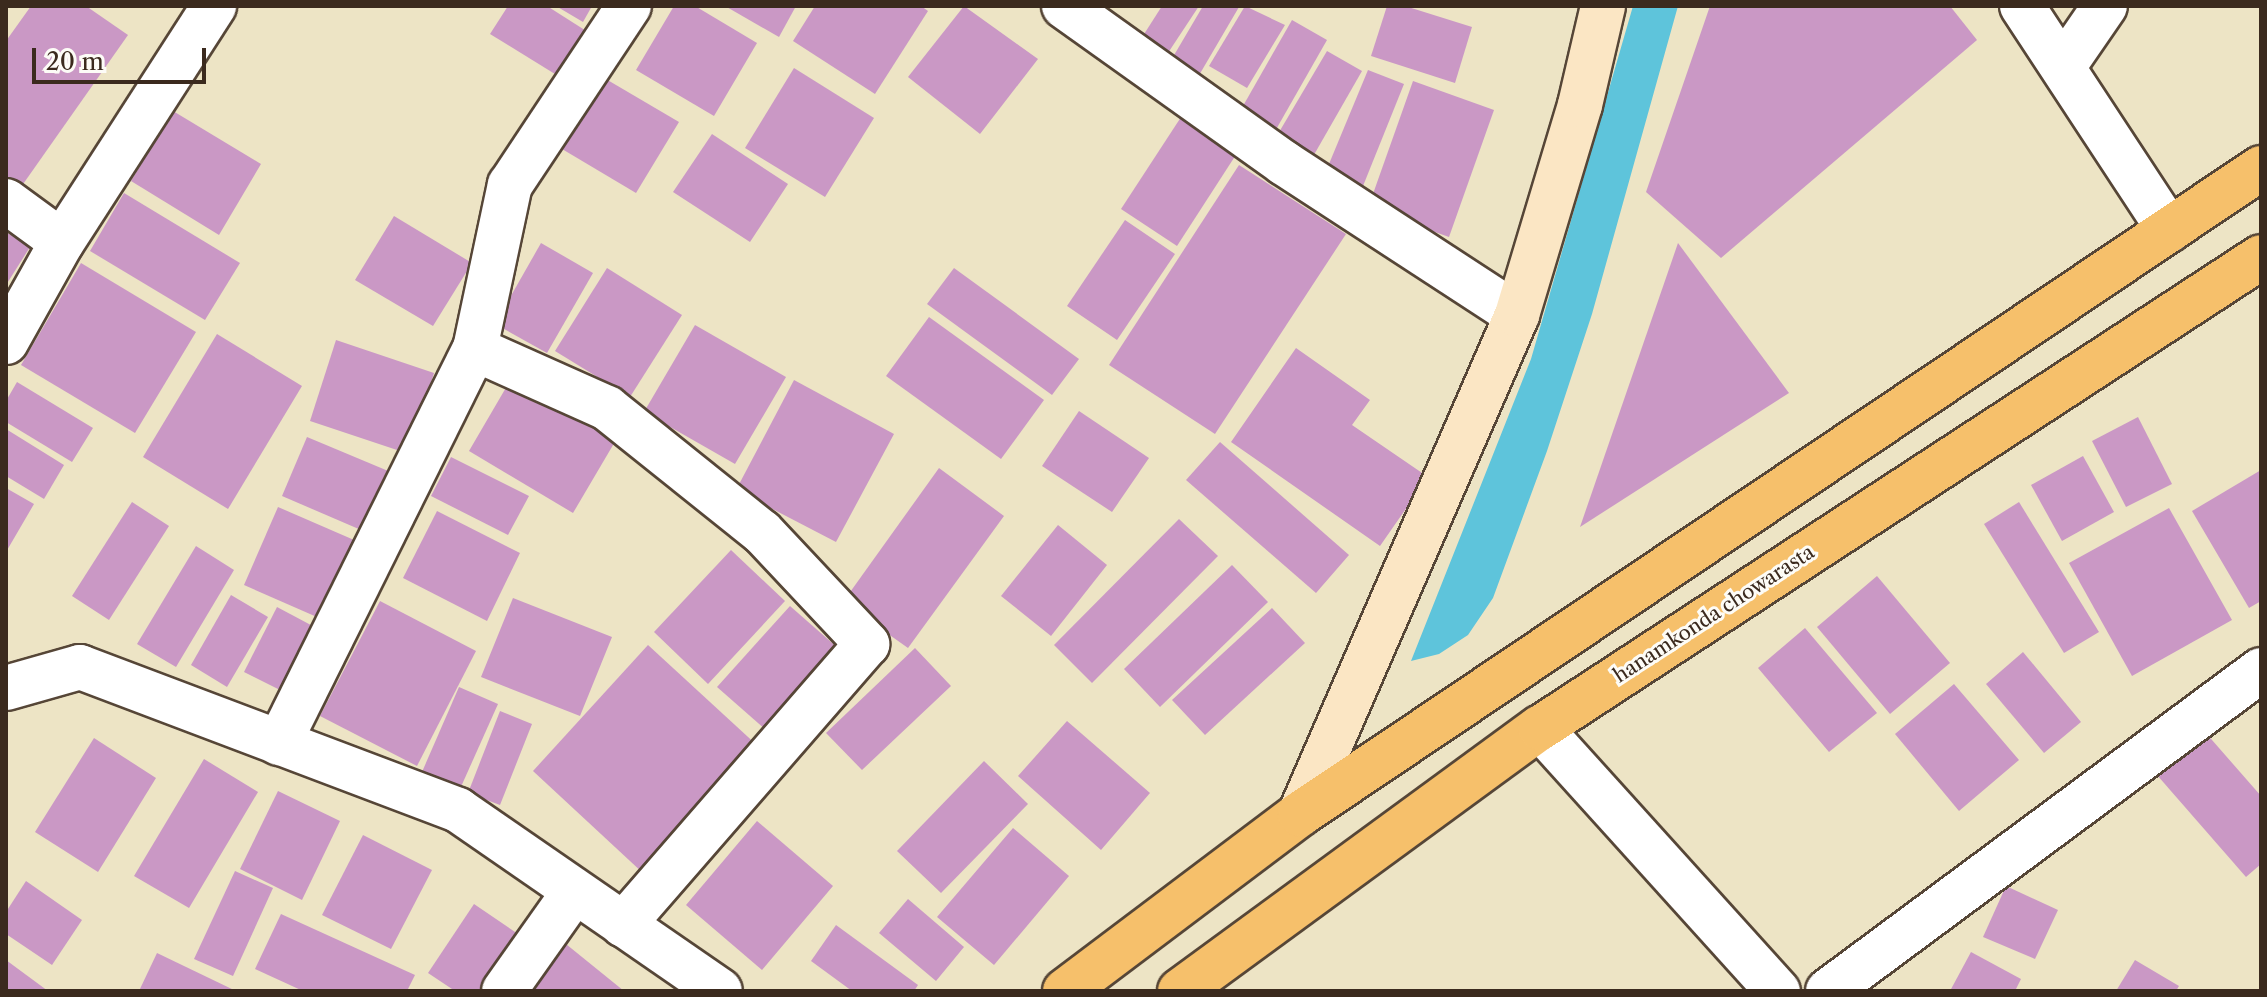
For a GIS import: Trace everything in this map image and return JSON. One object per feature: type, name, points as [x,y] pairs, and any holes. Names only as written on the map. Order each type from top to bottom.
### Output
[{"type":"highway","points":[[1065,991],[1300,814],[2261,168]]},
{"type":"highway","name":"hanamkonda chowarasta","points":[[1180,991],[1540,728],[2261,257]]},
{"type":"street","points":[[6,342],[62,242],[214,6]]},
{"type":"street","points":[[279,743],[475,349],[510,185],[629,6]]},
{"type":"street","points":[[1064,6],[1284,163],[1517,315]]},
{"type":"street","points":[[1300,814],[1517,315],[1580,105],[1603,6]]},
{"type":"street","points":[[2022,6],[2169,230]]},
{"type":"street","points":[[2063,67],[2105,6]]},
{"type":"street","points":[[6,201],[62,242]]},
{"type":"street","points":[[475,349],[607,408],[762,532],[867,644],[623,925]]},
{"type":"street","points":[[6,688],[80,667],[458,810],[720,991]]},
{"type":"street","points":[[1828,991],[2261,670]]},
{"type":"street","points":[[1540,728],[1778,991]]},
{"type":"street","points":[[504,991],[574,892]]},
{"type":"water","points":[[1633,6],[1678,6],[1592,314],[1547,451],[1493,598],[1468,635],[1439,654],[1411,661],[1531,359]]},
{"type":"building","points":[[31,6],[86,6],[128,35],[21,187],[6,176],[6,41]]},
{"type":"building","points":[[508,6],[547,6],[591,34],[563,79],[490,34]]},
{"type":"building","points":[[556,6],[592,6],[583,22]]},
{"type":"building","points":[[674,6],[695,6],[757,43],[714,116],[636,70]]},
{"type":"building","points":[[725,6],[796,6],[779,37]]},
{"type":"building","points":[[815,6],[921,6],[928,11],[875,94],[793,41]]},
{"type":"building","points":[[964,6],[1038,59],[980,134],[908,77]]},
{"type":"building","points":[[1162,6],[1199,6],[1164,59],[1139,42]]},
{"type":"building","points":[[1203,6],[1239,7],[1198,77],[1170,62]]},
{"type":"building","points":[[1245,6],[1285,25],[1247,88],[1209,66]]},
{"type":"building","points":[[1387,6],[1405,6],[1472,27],[1455,83],[1371,56]]},
{"type":"building","points":[[1710,6],[1950,6],[1977,40],[1721,258],[1646,192]]},
{"type":"building","points":[[1292,20],[1327,40],[1274,133],[1239,113]]},
{"type":"building","points":[[1327,51],[1362,71],[1311,160],[1275,139]]},
{"type":"building","points":[[794,68],[874,118],[825,197],[745,148]]},
{"type":"building","points":[[1368,70],[1404,84],[1361,191],[1324,176]]},
{"type":"building","points":[[599,75],[679,122],[636,193],[557,146]]},
{"type":"building","points":[[1413,81],[1494,110],[1449,237],[1368,208]]},
{"type":"building","points":[[173,111],[261,164],[219,235],[131,181]]},
{"type":"building","points":[[1185,111],[1241,147],[1177,246],[1121,209]]},
{"type":"building","points":[[712,134],[788,184],[750,242],[673,192]]},
{"type":"building","points":[[1239,165],[1346,234],[1215,434],[1109,365]]},
{"type":"building","points":[[124,193],[240,263],[205,320],[90,251]]},
{"type":"building","points":[[394,216],[472,263],[433,326],[355,280]]},
{"type":"building","points":[[1125,220],[1175,254],[1117,340],[1067,306]]},
{"type":"building","points":[[6,232],[30,247],[6,285]]},
{"type":"building","points":[[541,243],[593,273],[547,353],[495,324]]},
{"type":"building","points":[[1678,243],[1789,393],[1580,527]]},
{"type":"building","points":[[81,263],[196,332],[135,433],[21,365]]},
{"type":"building","points":[[607,268],[682,315],[630,397],[555,351]]},
{"type":"building","points":[[954,268],[1079,359],[1052,395],[927,304]]},
{"type":"building","points":[[929,317],[1044,400],[1001,459],[886,376]]},
{"type":"building","points":[[695,325],[786,377],[735,464],[644,412]]},
{"type":"building","points":[[217,334],[302,386],[228,509],[143,457]]},
{"type":"building","points":[[336,340],[434,373],[409,454],[310,421]]},
{"type":"building","points":[[1296,348],[1370,400],[1352,425],[1428,477],[1380,546],[1231,442]]},
{"type":"building","points":[[511,379],[616,440],[573,513],[469,451]]},
{"type":"building","points":[[794,380],[894,434],[836,542],[736,490]]},
{"type":"building","points":[[17,382],[93,428],[72,462],[6,422],[6,401]]},
{"type":"building","points":[[1079,411],[1149,458],[1112,512],[1042,466]]},
{"type":"building","points":[[2138,417],[2172,484],[2126,507],[2092,441]]},
{"type":"building","points":[[6,429],[64,465],[44,499],[6,476]]},
{"type":"building","points":[[307,437],[393,473],[368,533],[282,496]]},
{"type":"building","points":[[1220,442],[1349,555],[1316,593],[1186,480]]},
{"type":"building","points":[[2083,456],[2114,512],[2062,541],[2031,485]]},
{"type":"building","points":[[451,457],[529,496],[508,535],[431,496]]},
{"type":"building","points":[[939,468],[1004,516],[908,648],[843,602]]},
{"type":"building","points":[[2261,470],[2261,601],[2249,608],[2192,511]]},
{"type":"building","points":[[6,488],[34,504],[6,552]]},
{"type":"building","points":[[132,502],[169,526],[109,620],[72,596]]},
{"type":"building","points":[[2019,502],[2099,632],[2064,653],[1984,524]]},
{"type":"building","points":[[278,507],[361,543],[326,621],[244,585]]},
{"type":"building","points":[[2169,508],[2232,620],[2132,676],[2069,563]]},
{"type":"building","points":[[437,511],[520,553],[487,621],[403,578]]},
{"type":"building","points":[[1179,519],[1218,556],[1092,683],[1054,645]]},
{"type":"building","points":[[1058,525],[1107,565],[1051,636],[1001,596]]},
{"type":"building","points":[[196,546],[234,570],[176,667],[137,644]]},
{"type":"building","points":[[731,550],[785,601],[708,684],[654,632]]},
{"type":"building","points":[[1232,565],[1268,602],[1160,707],[1124,669]]},
{"type":"building","points":[[1877,576],[1950,663],[1890,714],[1817,627]]},
{"type":"building","points":[[231,595],[268,617],[227,687],[191,665]]},
{"type":"building","points":[[513,598],[612,637],[580,716],[481,677]]},
{"type":"building","points":[[380,601],[476,651],[417,766],[320,716]]},
{"type":"building","points":[[790,606],[839,649],[766,730],[717,687]]},
{"type":"building","points":[[277,607],[324,632],[292,696],[244,672]]},
{"type":"building","points":[[1272,608],[1305,643],[1205,735],[1172,700]]},
{"type":"building","points":[[1805,628],[1877,713],[1829,752],[1758,668]]},
{"type":"building","points":[[648,645],[760,748],[644,874],[533,771]]},
{"type":"building","points":[[915,648],[951,686],[862,770],[826,733]]},
{"type":"building","points":[[2023,652],[2081,722],[2044,753],[1986,684]]},
{"type":"building","points":[[1954,684],[2019,760],[1959,811],[1895,734]]},
{"type":"building","points":[[459,687],[498,704],[460,789],[422,772]]},
{"type":"building","points":[[500,711],[532,724],[500,805],[468,793]]},
{"type":"building","points":[[1067,721],[1150,793],[1101,850],[1018,776]]},
{"type":"building","points":[[2205,732],[2261,796],[2261,864],[2246,877],[2157,775]]},
{"type":"building","points":[[94,738],[156,778],[98,872],[35,832]]},
{"type":"building","points":[[204,759],[258,792],[189,908],[134,876]]},
{"type":"building","points":[[984,761],[1028,804],[941,893],[897,851]]},
{"type":"building","points":[[278,791],[340,821],[302,900],[240,869]]},
{"type":"building","points":[[757,821],[833,886],[762,970],[686,905]]},
{"type":"building","points":[[1013,828],[1069,876],[994,965],[937,917]]},
{"type":"building","points":[[363,835],[432,870],[391,949],[322,915]]},
{"type":"building","points":[[235,871],[273,888],[233,976],[194,959]]},
{"type":"building","points":[[26,881],[82,920],[52,965],[6,934],[6,912]]},
{"type":"building","points":[[2006,886],[2058,910],[2035,959],[1983,937]]},
{"type":"building","points":[[908,899],[964,947],[936,981],[879,933]]},
{"type":"building","points":[[474,904],[521,936],[483,991],[455,991],[428,973]]},
{"type":"building","points":[[281,914],[415,975],[407,991],[303,991],[255,969]]},
{"type":"building","points":[[836,925],[918,985],[914,991],[852,991],[811,961]]},
{"type":"building","points":[[561,940],[624,991],[519,991]]},
{"type":"building","points":[[1971,952],[2021,979],[2015,991],[1950,991]]},
{"type":"building","points":[[157,953],[236,991],[139,991]]},
{"type":"building","points":[[6,960],[48,991],[6,991]]},
{"type":"building","points":[[2135,960],[2179,986],[2176,991],[2116,991]]}]
